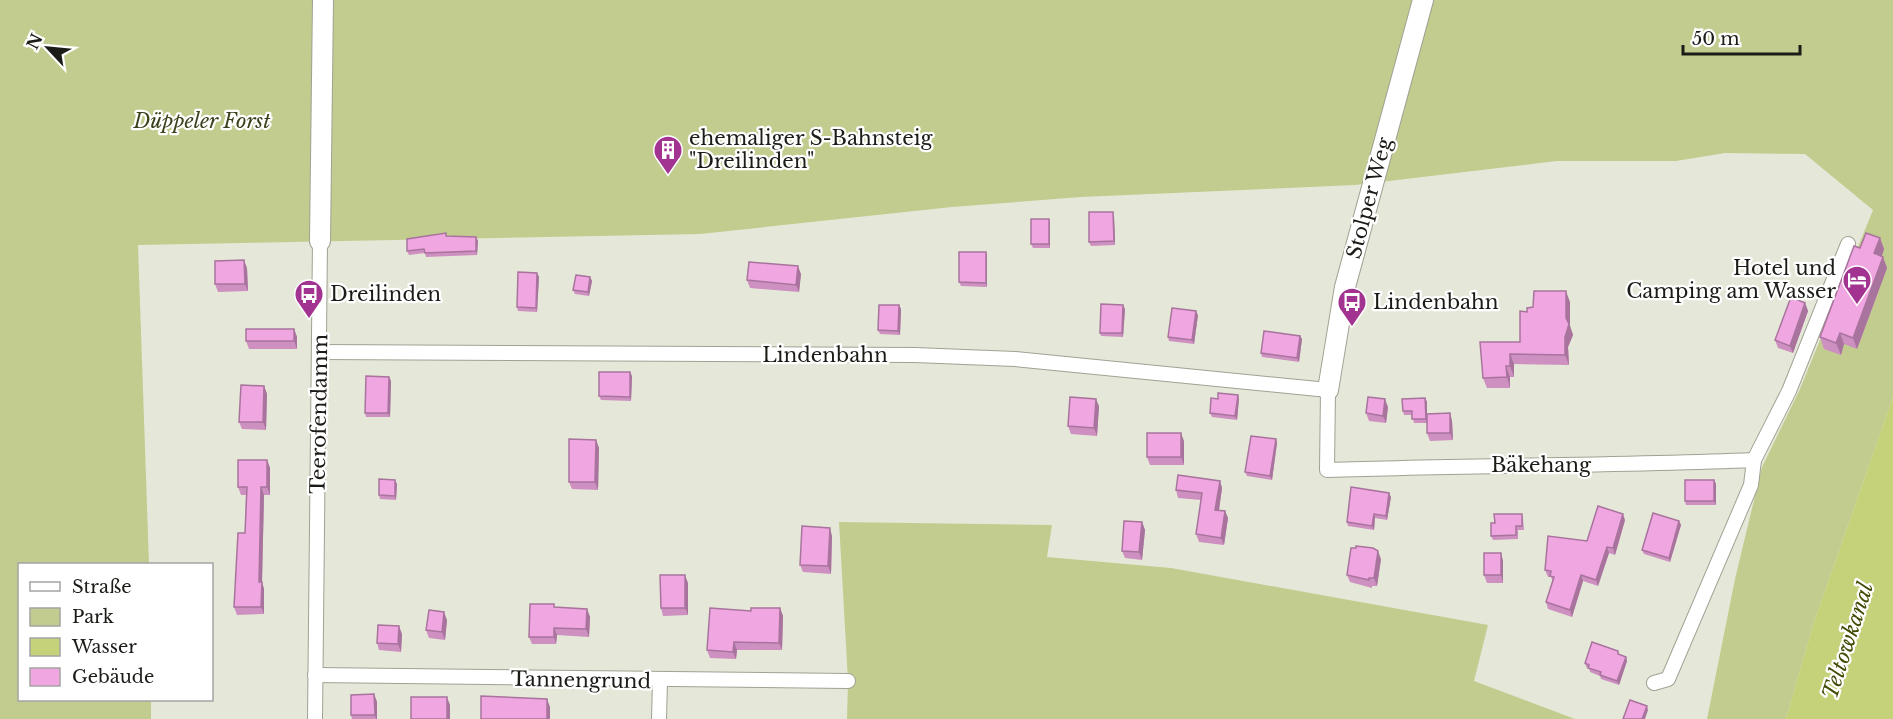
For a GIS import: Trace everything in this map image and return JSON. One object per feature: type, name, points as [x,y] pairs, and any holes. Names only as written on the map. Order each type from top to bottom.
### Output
[{"type":"street","name":"Teerofendamm","points":[[315,719],[323,0]]},
{"type":"street","name":"Stolper Weg","points":[[1327,470],[1328,390],[1345,286],[1423,0]]},
{"type":"street","points":[[1654,682],[1668,679],[1751,485],[1754,460],[1789,391],[1848,244]]},
{"type":"street","name":"Lindenbahn","points":[[320,352],[915,355],[1015,358],[1328,390]]},
{"type":"street","name":"Bäkehang","points":[[1327,470],[1504,464],[1624,465],[1754,460]]},
{"type":"street","name":"Tannengrund","points":[[315,675],[660,681],[848,681]]},
{"type":"street","points":[[659,719],[660,681]]},
{"type":"green space","name":"Düppeler Forst","points":[[0,0],[1893,0],[1893,397],[1813,625],[1786,719],[1707,719],[1735,579],[1762,467],[1800,389],[1873,210],[1805,154],[1725,153],[1676,161],[1557,161],[1355,185],[1081,197],[952,207],[700,234],[138,245],[149,563],[18,563],[18,701],[151,701],[151,719],[0,719]]},
{"type":"green space","points":[[839,522],[1052,525],[1047,557],[1171,568],[1488,625],[1474,681],[1575,719],[847,719],[848,681]]},
{"type":"water","name":"Teltowkanal","points":[[1893,397],[1893,719],[1786,719],[1813,625]]},
{"type":"building","points":[[1089,212],[1113,212],[1114,241],[1089,242]]},
{"type":"building","points":[[1031,219],[1049,219],[1049,244],[1031,244]]},
{"type":"building","points":[[446,233],[446,236],[476,237],[476,251],[425,253],[424,249],[407,251],[407,239]]},
{"type":"building","name":"Hotel und Camping am Wasser","points":[[1866,233],[1880,238],[1874,253],[1883,257],[1853,338],[1840,333],[1836,343],[1820,337],[1854,246],[1860,248]]},
{"type":"building","points":[[959,252],[986,252],[986,283],[959,282]]},
{"type":"building","points":[[244,260],[245,284],[215,284],[215,261]]},
{"type":"building","points":[[749,262],[798,266],[796,285],[747,280]]},
{"type":"building","points":[[518,272],[537,273],[536,308],[517,307]]},
{"type":"building","points":[[576,275],[590,277],[588,292],[573,290]]},
{"type":"building","points":[[1534,291],[1566,291],[1566,318],[1569,324],[1565,337],[1565,355],[1510,354],[1510,366],[1506,366],[1507,377],[1483,378],[1480,342],[1520,342],[1520,311],[1527,312],[1527,308],[1533,307]]},
{"type":"building","points":[[1791,297],[1805,303],[1790,346],[1775,340]]},
{"type":"building","points":[[1101,304],[1123,305],[1122,333],[1100,333]]},
{"type":"building","points":[[879,305],[899,305],[898,331],[878,330]]},
{"type":"building","points":[[1172,308],[1196,311],[1192,340],[1168,337]]},
{"type":"building","points":[[246,329],[294,329],[294,341],[246,341]]},
{"type":"building","points":[[1264,331],[1300,336],[1297,358],[1261,353]]},
{"type":"building","points":[[599,372],[630,372],[630,397],[599,396]]},
{"type":"building","points":[[366,376],[389,377],[388,413],[365,413]]},
{"type":"building","points":[[241,385],[264,386],[263,422],[239,422]]},
{"type":"building","points":[[1218,393],[1238,395],[1235,416],[1210,413],[1211,398],[1218,399]]},
{"type":"building","points":[[1070,397],[1096,399],[1094,428],[1068,426]]},
{"type":"building","points":[[1368,397],[1385,399],[1383,416],[1366,413]]},
{"type":"building","points":[[1425,398],[1426,419],[1412,419],[1412,411],[1403,411],[1402,399]]},
{"type":"building","points":[[1450,413],[1450,433],[1427,433],[1427,414]]},
{"type":"building","points":[[1147,433],[1181,433],[1181,457],[1147,457]]},
{"type":"building","points":[[1251,436],[1276,439],[1270,476],[1245,472]]},
{"type":"building","points":[[569,439],[596,440],[595,482],[569,482]]},
{"type":"building","points":[[238,460],[267,460],[267,487],[261,487],[259,582],[262,582],[261,607],[234,607],[238,533],[245,533],[247,487],[238,487]]},
{"type":"building","points":[[1178,475],[1220,481],[1215,510],[1225,511],[1221,538],[1196,534],[1202,493],[1176,490]]},
{"type":"building","points":[[379,479],[395,480],[395,496],[379,495]]},
{"type":"building","points":[[1685,480],[1714,480],[1714,501],[1685,501]]},
{"type":"building","points":[[1351,487],[1389,493],[1386,516],[1374,514],[1372,526],[1347,522]]},
{"type":"building","points":[[1598,506],[1623,514],[1613,548],[1607,547],[1596,580],[1581,575],[1570,610],[1546,602],[1554,577],[1550,576],[1551,571],[1545,570],[1548,536],[1587,541]]},
{"type":"building","points":[[1653,513],[1679,521],[1669,558],[1642,550]]},
{"type":"building","points":[[1494,514],[1522,514],[1522,526],[1516,526],[1516,535],[1491,536],[1491,523],[1495,523]]},
{"type":"building","points":[[1124,521],[1142,522],[1139,552],[1122,551]]},
{"type":"building","points":[[802,526],[830,528],[828,566],[800,565]]},
{"type":"building","points":[[1356,546],[1373,548],[1378,551],[1374,578],[1369,578],[1369,580],[1347,575],[1351,548],[1356,548]]},
{"type":"building","points":[[1484,553],[1501,553],[1501,575],[1484,575]]},
{"type":"building","points":[[660,575],[685,575],[685,608],[661,608]]},
{"type":"building","points":[[530,604],[554,604],[554,607],[587,609],[586,629],[554,628],[554,637],[529,637]]},
{"type":"building","points":[[710,608],[751,611],[751,608],[780,608],[779,643],[734,642],[733,652],[707,650]]},
{"type":"building","points":[[429,610],[444,612],[442,632],[426,630]]},
{"type":"building","points":[[378,625],[399,626],[398,644],[377,643]]},
{"type":"building","points":[[1592,642],[1618,651],[1618,654],[1626,657],[1617,681],[1588,668],[1589,665],[1585,663]]},
{"type":"building","points":[[374,694],[375,715],[351,715],[351,695]]},
{"type":"building","points":[[481,696],[547,699],[547,719],[481,719]]},
{"type":"building","points":[[411,697],[447,697],[447,719],[411,719]]},
{"type":"building","points":[[1630,700],[1647,706],[1642,719],[1623,719]]},
{"type":"place","name":"ehemaliger S-Bahnsteig \"Dreilinden\"","points":[[668,176]]},
{"type":"place","name":"Hotel und Camping am Wasser","points":[[1857,306]]},
{"type":"place","name":"Dreilinden","points":[[309,320]]},
{"type":"place","name":"Lindenbahn","points":[[1352,328]]}]
